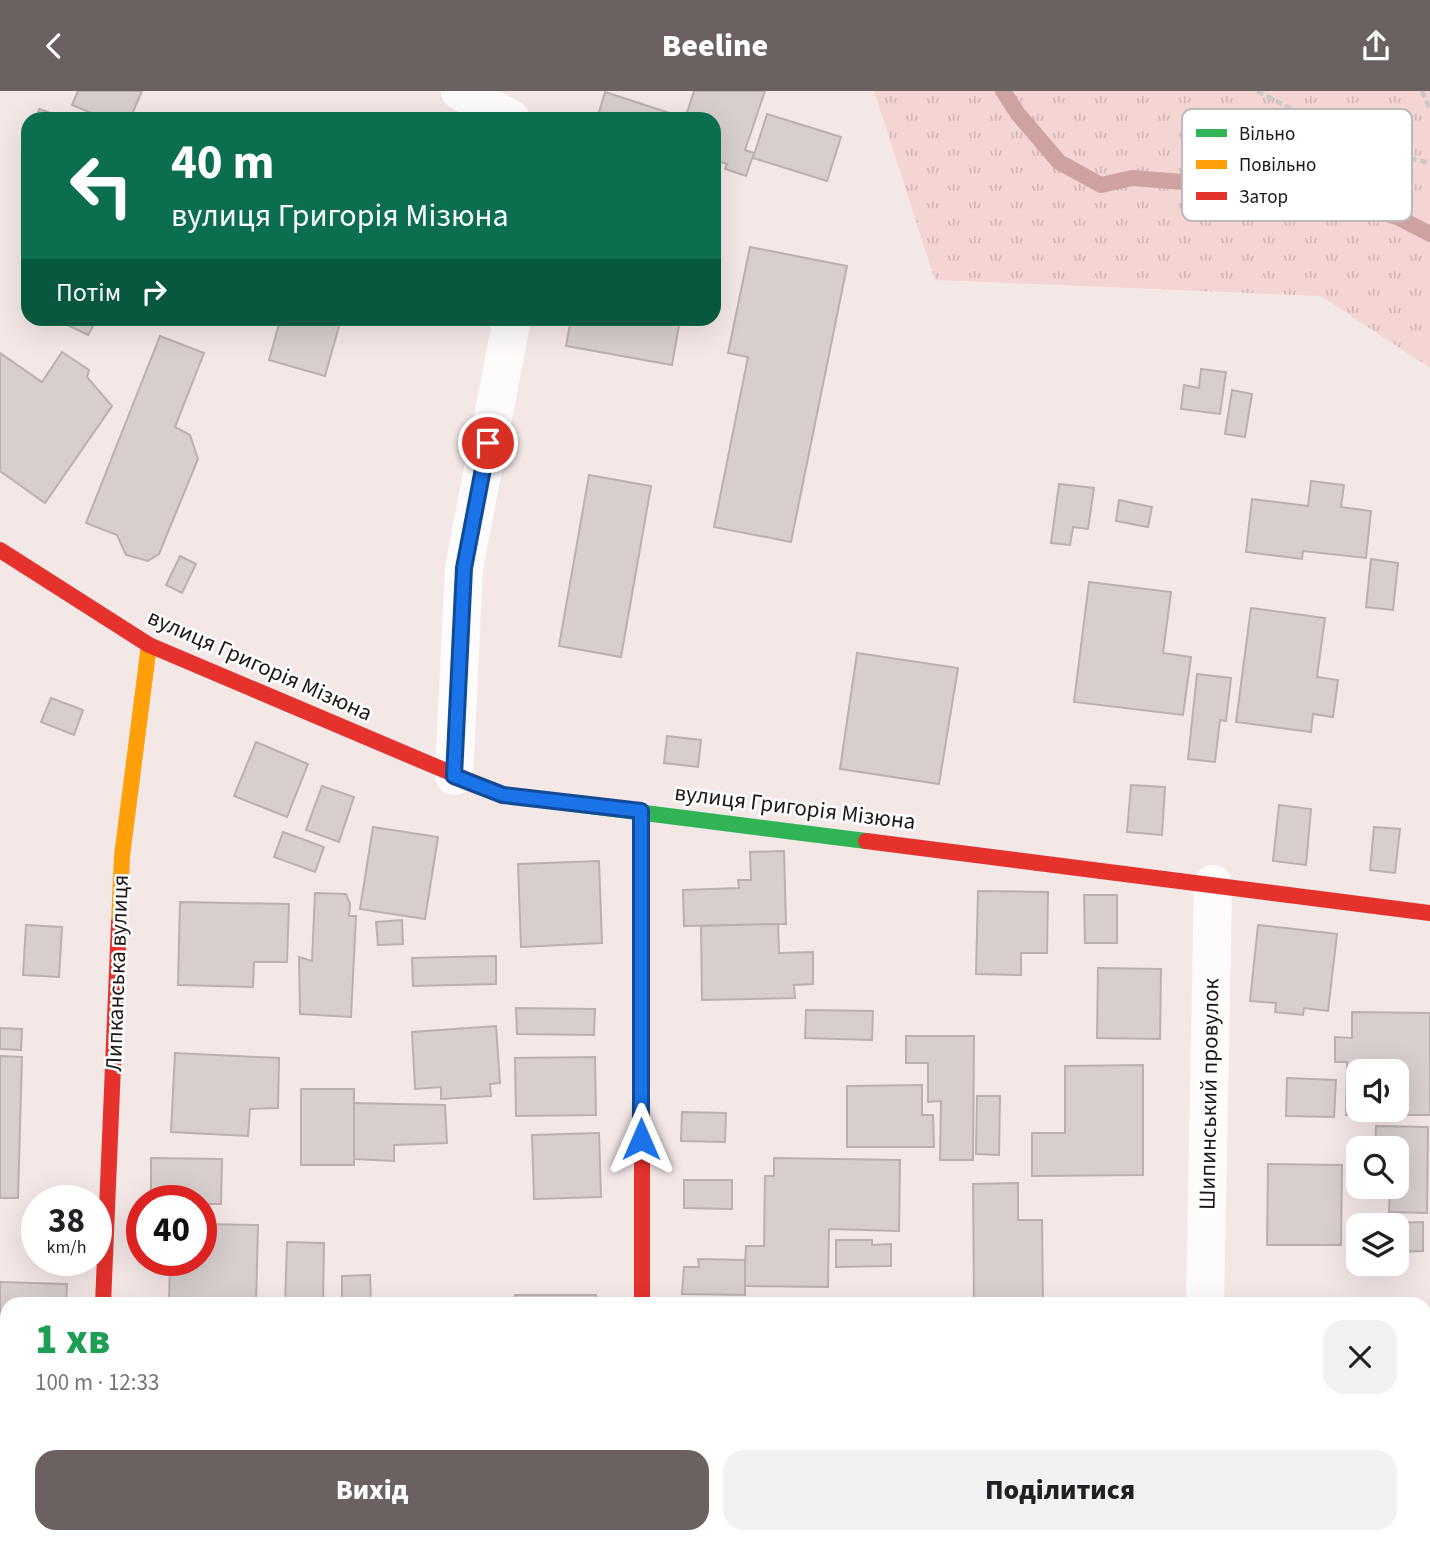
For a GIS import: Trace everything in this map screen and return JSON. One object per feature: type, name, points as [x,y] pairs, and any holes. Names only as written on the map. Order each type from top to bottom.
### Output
[{"type":"street","points":[[460,91],[498,112]]},
{"type":"street","points":[[454,776],[464,568],[511,326]]},
{"type":"street","name":"вулиця Григорія Мізюна","points":[[0,550],[149,645],[503,795],[1430,913]]},
{"type":"street","name":"Липканська вулиця","points":[[103,1297],[122,856],[149,645]]},
{"type":"street","points":[[641,811],[642,1297]]},
{"type":"street","name":"Шипинський провулок","points":[[1205,1297],[1213,884]]},
{"type":"path","points":[[1256,91],[1291,109]]},
{"type":"path","points":[[1423,91],[1430,109]]},
{"type":"path","points":[[1412,159],[1430,163]]},
{"type":"green space","points":[[874,91],[1430,91],[1430,368],[1321,296],[935,280]]},
{"type":"building","points":[[78,91],[142,91],[133,112],[89,112],[72,105]]},
{"type":"building","points":[[694,91],[765,91],[745,150],[754,153],[746,176],[725,169],[727,164],[721,162],[721,112],[687,112]]},
{"type":"building","points":[[605,92],[667,112],[599,112]]},
{"type":"building","points":[[767,114],[841,137],[827,181],[753,158]]},
{"type":"building","points":[[750,247],[847,266],[791,542],[714,527],[748,357],[728,353]]},
{"type":"building","points":[[69,326],[93,326],[88,335]]},
{"type":"building","points":[[278,326],[339,326],[325,376],[269,360]]},
{"type":"building","points":[[570,326],[679,326],[672,365],[566,346]]},
{"type":"building","points":[[160,336],[204,353],[175,427],[190,435],[198,459],[159,554],[148,561],[126,555],[117,535],[86,523]]},
{"type":"building","points":[[62,352],[89,370],[87,377],[112,406],[45,503],[0,471],[0,353],[42,382]]},
{"type":"building","points":[[1201,369],[1226,372],[1220,414],[1181,409],[1184,385],[1199,388]]},
{"type":"building","points":[[1232,390],[1252,394],[1245,437],[1225,434]]},
{"type":"building","points":[[589,475],[651,486],[621,657],[559,646]]},
{"type":"building","points":[[1311,481],[1344,485],[1341,507],[1371,511],[1366,558],[1303,551],[1302,559],[1246,552],[1252,499],[1308,506]]},
{"type":"building","points":[[1059,484],[1094,488],[1088,529],[1073,527],[1070,545],[1051,543]]},
{"type":"building","points":[[1119,500],[1152,507],[1148,527],[1116,521]]},
{"type":"building","points":[[180,556],[196,564],[182,593],[166,585]]},
{"type":"building","points":[[1371,559],[1398,563],[1393,610],[1366,607]]},
{"type":"building","points":[[1089,582],[1171,592],[1163,653],[1191,657],[1183,715],[1074,702]]},
{"type":"building","points":[[1251,608],[1325,618],[1317,677],[1338,680],[1333,717],[1313,714],[1311,732],[1236,722]]},
{"type":"building","points":[[857,653],[958,668],[939,784],[840,769]]},
{"type":"building","points":[[1197,674],[1231,678],[1226,721],[1220,720],[1215,762],[1188,759]]},
{"type":"building","points":[[51,698],[83,710],[74,735],[41,722]]},
{"type":"building","points":[[667,736],[701,740],[698,767],[664,763]]},
{"type":"building","points":[[256,742],[308,764],[287,817],[234,796]]},
{"type":"building","points":[[1131,785],[1165,787],[1162,835],[1127,832]]},
{"type":"building","points":[[322,786],[354,797],[339,842],[306,830]]},
{"type":"building","points":[[1279,805],[1311,809],[1306,865],[1273,861]]},
{"type":"building","points":[[373,827],[438,837],[425,919],[360,909]]},
{"type":"building","points":[[1374,827],[1400,829],[1395,873],[1370,870]]},
{"type":"building","points":[[283,832],[324,847],[315,872],[274,857]]},
{"type":"building","points":[[784,851],[786,924],[684,926],[683,890],[739,888],[738,880],[751,880],[750,852]]},
{"type":"building","points":[[599,861],[602,943],[521,947],[518,864]]},
{"type":"building","points":[[978,891],[1048,892],[1047,953],[1021,953],[1021,975],[976,974]]},
{"type":"building","points":[[315,893],[346,894],[350,904],[349,916],[356,916],[351,1017],[300,1014],[299,957],[312,961]]},
{"type":"building","points":[[1084,895],[1117,895],[1117,943],[1085,943]]},
{"type":"building","points":[[180,902],[289,904],[287,962],[254,962],[253,987],[178,985]]},
{"type":"building","points":[[402,920],[403,944],[378,945],[376,922]]},
{"type":"building","points":[[778,924],[779,953],[813,952],[813,984],[794,985],[795,998],[702,1000],[701,926]]},
{"type":"building","points":[[26,925],[62,927],[59,977],[23,975]]},
{"type":"building","points":[[1258,925],[1337,934],[1328,1011],[1304,1008],[1303,1015],[1275,1012],[1276,1003],[1250,1001]]},
{"type":"building","points":[[496,956],[496,984],[413,986],[412,958]]},
{"type":"building","points":[[1098,968],[1161,969],[1160,1039],[1097,1038]]},
{"type":"building","points":[[516,1008],[595,1009],[594,1035],[517,1034]]},
{"type":"building","points":[[806,1010],[873,1011],[872,1040],[805,1038]]},
{"type":"building","points":[[1352,1012],[1430,1013],[1430,1115],[1409,1115],[1409,1059],[1346,1059],[1346,1062],[1335,1062],[1335,1037],[1352,1038]]},
{"type":"building","points":[[496,1026],[500,1083],[490,1084],[491,1096],[441,1099],[441,1087],[415,1089],[412,1032]]},
{"type":"building","points":[[0,1028],[22,1029],[21,1050],[0,1049]]},
{"type":"building","points":[[906,1036],[974,1036],[973,1160],[940,1160],[941,1101],[928,1102],[928,1063],[906,1063]]},
{"type":"building","points":[[175,1053],[279,1058],[278,1108],[250,1109],[248,1136],[171,1132]]},
{"type":"building","points":[[0,1056],[22,1057],[18,1198],[0,1198]]},
{"type":"building","points":[[595,1057],[596,1115],[516,1116],[515,1058]]},
{"type":"building","points":[[1143,1065],[1143,1175],[1032,1176],[1032,1133],[1065,1133],[1065,1066]]},
{"type":"building","points":[[1287,1078],[1336,1080],[1334,1117],[1286,1116]]},
{"type":"building","points":[[922,1085],[922,1115],[933,1115],[934,1147],[847,1147],[847,1086]]},
{"type":"building","points":[[301,1089],[354,1089],[354,1165],[301,1165]]},
{"type":"building","points":[[977,1096],[1000,1096],[999,1155],[976,1154]]},
{"type":"building","points":[[354,1103],[445,1105],[447,1143],[394,1145],[394,1161],[354,1159]]},
{"type":"building","points":[[682,1112],[726,1113],[725,1142],[681,1141]]},
{"type":"building","points":[[1376,1126],[1428,1127],[1427,1213],[1389,1212],[1390,1199],[1409,1199],[1409,1136],[1376,1136]]},
{"type":"building","points":[[599,1133],[601,1197],[534,1199],[532,1135]]},
{"type":"building","points":[[151,1158],[222,1159],[221,1204],[217,1204],[217,1185],[151,1185]]},
{"type":"building","points":[[774,1158],[900,1160],[899,1231],[829,1229],[828,1287],[744,1286],[746,1246],[764,1246],[765,1176],[774,1176]]},
{"type":"building","points":[[1268,1164],[1342,1165],[1341,1245],[1267,1245]]},
{"type":"building","points":[[684,1180],[732,1180],[732,1209],[684,1208]]},
{"type":"building","points":[[1018,1183],[1018,1220],[1042,1220],[1043,1297],[974,1297],[973,1184]]},
{"type":"building","points":[[1409,1222],[1423,1222],[1423,1251],[1409,1252]]},
{"type":"building","points":[[217,1224],[258,1225],[256,1297],[169,1297],[170,1276],[217,1276]]},
{"type":"building","points":[[836,1240],[872,1240],[872,1245],[891,1244],[891,1266],[836,1267]]},
{"type":"building","points":[[287,1242],[324,1243],[323,1297],[285,1297]]},
{"type":"building","points":[[698,1259],[745,1260],[745,1295],[682,1294],[684,1267],[699,1267]]},
{"type":"building","points":[[370,1275],[371,1297],[342,1297],[342,1276]]},
{"type":"building","points":[[0,1282],[67,1284],[66,1297],[0,1297]]},
{"type":"building","points":[[515,1295],[596,1295],[596,1297]]},
{"type":"waterway","points":[[1003,91],[1018,114],[1059,162],[1101,185],[1132,178],[1182,182]]},
{"type":"waterway","points":[[1405,221],[1430,234]]},
{"type":"traffic: fast","points":[[491,790],[503,795],[866,841]]},
{"type":"traffic: slow","points":[[119,923],[122,856],[149,645]]},
{"type":"traffic: slow","points":[[641,811],[642,1142]]},
{"type":"traffic: jam","points":[[0,550],[149,645],[491,790]]},
{"type":"traffic: jam","points":[[866,841],[1430,913]]},
{"type":"traffic: jam","points":[[103,1297],[119,923]]},
{"type":"traffic: jam","points":[[642,1142],[642,1297]]},
{"type":"route","points":[[488,443],[464,568],[454,776],[503,795],[641,811],[641,1139]]}]
